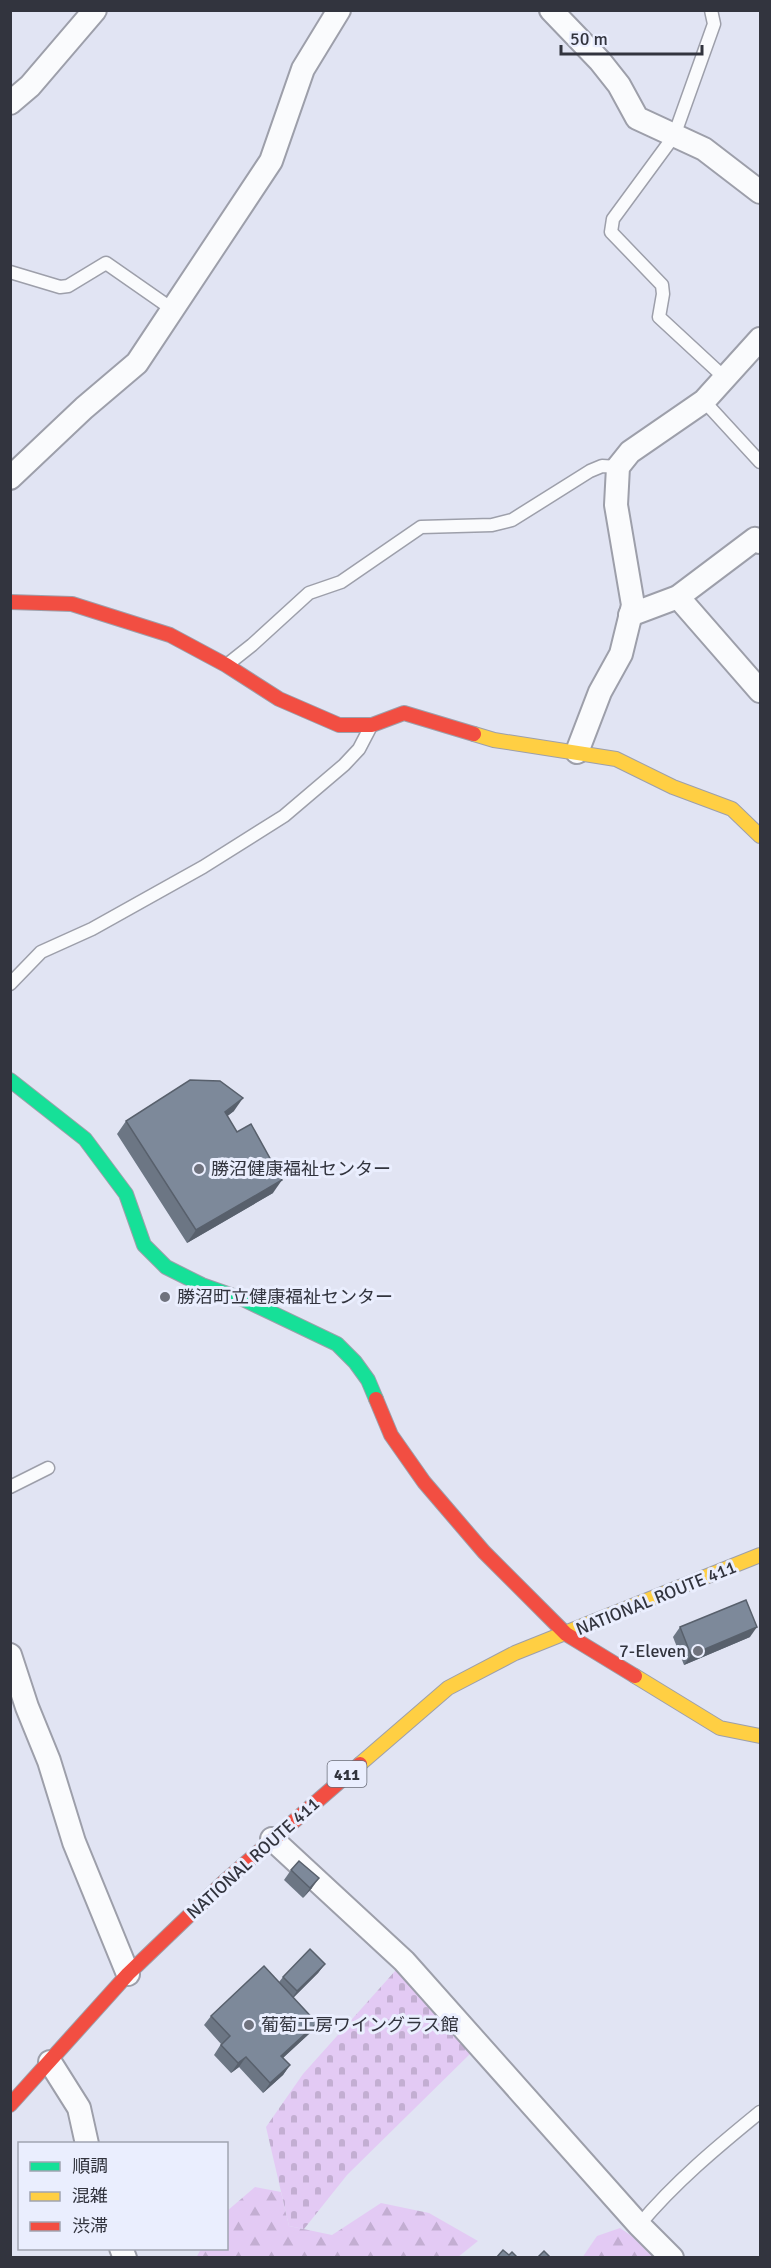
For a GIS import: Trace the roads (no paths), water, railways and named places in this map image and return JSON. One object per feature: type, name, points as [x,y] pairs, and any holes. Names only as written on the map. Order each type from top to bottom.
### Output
[{"type":"main road","points":[[10,602],[72,603],[170,635],[226,665],[279,699],[339,725],[372,725],[404,714],[494,740],[616,759],[674,787],[732,809],[760,836]]},
{"type":"main road","points":[[10,1080],[85,1139],[126,1194],[144,1245],[166,1267],[201,1285],[245,1300],[337,1344],[355,1362],[368,1380],[391,1435],[424,1482],[484,1552],[566,1634],[720,1728],[760,1736]]},
{"type":"main road","name":"NATIONAL ROUTE 411","points":[[10,2105],[128,1974],[225,1881],[448,1688],[515,1653],[760,1555]]},
{"type":"street","points":[[10,104],[30,86],[95,10]]},
{"type":"street","points":[[10,478],[84,408],[137,363],[271,161],[303,69],[339,10]]},
{"type":"street","points":[[551,10],[600,61],[619,85],[637,118],[704,149],[760,192]]},
{"type":"street","points":[[577,752],[600,692],[621,654],[633,605],[616,505],[618,467],[630,452],[704,401],[760,339]]},
{"type":"street","points":[[630,615],[678,597],[755,539],[760,542]]},
{"type":"street","points":[[678,597],[760,691]]},
{"type":"street","points":[[10,1655],[27,1707],[49,1761],[74,1842],[128,1974]]},
{"type":"street","points":[[272,1839],[404,1961],[639,2225],[672,2258]]},
{"type":"street","points":[[50,2062],[79,2108],[87,2142]]},
{"type":"lane","points":[[711,10],[714,24],[674,136],[613,219],[611,232],[662,285],[663,294],[659,317],[726,379]]},
{"type":"lane","points":[[10,272],[60,287],[68,286],[106,263],[172,309]]},
{"type":"lane","points":[[704,401],[760,462]]},
{"type":"lane","points":[[226,665],[252,645],[309,592],[341,582],[421,527],[492,525],[512,520],[590,471],[602,466],[618,467]]},
{"type":"lane","points":[[10,984],[41,952],[92,929],[203,867],[284,816],[344,765],[359,749],[372,725]]},
{"type":"lane","points":[[10,1487],[48,1468]]},
{"type":"lane","points":[[639,2225],[660,2199],[706,2156],[760,2112]]},
{"type":"place","name":"勝沼健康福祉センター","points":[[199,1169]]},
{"type":"place","name":"勝沼町立健康福祉センター","points":[[165,1297]]},
{"type":"place","name":"7-Eleven","points":[[698,1651]]},
{"type":"place","name":"葡萄工房ワイングラス館","points":[[249,2025]]}]
